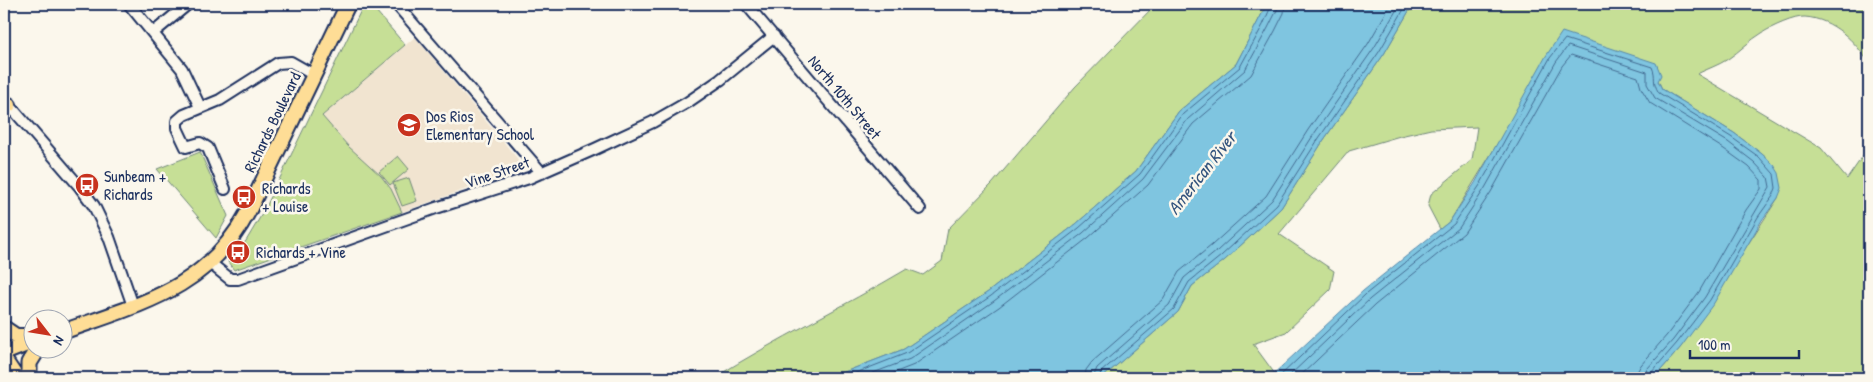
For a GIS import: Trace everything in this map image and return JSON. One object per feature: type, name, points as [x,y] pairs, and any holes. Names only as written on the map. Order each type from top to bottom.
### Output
[{"type":"highway","points":[[5,359],[16,378]]},
{"type":"highway","points":[[29,378],[30,360]]},
{"type":"main road","name":"Richards Boulevard","points":[[72,328],[172,290],[210,263],[234,236],[245,218],[348,4]]},
{"type":"main road","points":[[4,328],[16,336],[22,336]]},
{"type":"main road","points":[[5,359],[22,348]]},
{"type":"street","points":[[129,4],[182,69],[200,107]]},
{"type":"street","points":[[153,33],[188,4]]},
{"type":"street","points":[[396,4],[542,172]]},
{"type":"street","name":"North 10th Street","points":[[746,4],[920,209]]},
{"type":"street","name":"Vine Street","points":[[210,263],[230,279],[238,278],[542,172],[676,110],[709,88],[774,36]]},
{"type":"street","points":[[225,189],[208,148],[200,143],[186,147],[177,128],[177,121],[200,107],[220,100],[278,63],[291,62],[314,75]]},
{"type":"street","points":[[6,102],[80,187],[94,206],[110,241],[133,306]]},
{"type":"shaded area","name":"Dos Rios Elementary School","points":[[415,37],[517,158],[519,165],[517,171],[402,212],[391,189],[381,176],[348,146],[322,116]]},
{"type":"green space","points":[[364,4],[370,4],[405,45],[322,116],[348,146],[381,176],[391,189],[402,212],[234,270],[228,262],[246,241],[265,209]]},
{"type":"green space","points":[[1156,4],[1267,4],[1236,64],[1179,111],[1136,171],[1076,224],[988,292],[904,349],[829,378],[714,378],[907,269],[923,275],[942,261],[948,229],[992,184],[1075,87]]},
{"type":"green space","points":[[1413,4],[1869,4],[1869,63],[1842,32],[1825,22],[1801,17],[1783,22],[1766,31],[1728,59],[1697,74],[1821,148],[1847,179],[1867,150],[1869,150],[1869,378],[1654,378],[1681,347],[1778,198],[1774,165],[1734,133],[1662,89],[1658,80],[1504,133],[1450,221],[1440,229],[1428,206],[1431,194],[1472,160],[1477,127],[1431,129],[1349,151],[1279,234],[1334,271],[1330,290],[1286,332],[1253,344],[1275,374],[1269,378],[1102,378],[1178,312],[1192,286],[1225,260],[1281,208],[1323,141],[1384,54]]},
{"type":"green space","points":[[200,152],[228,216],[216,238],[157,169]]},
{"type":"green space","points":[[398,156],[409,169],[390,185],[379,172]]},
{"type":"green space","points":[[409,178],[417,201],[402,206],[393,183]]},
{"type":"water","name":"American River","points":[[1267,4],[1413,4],[1384,54],[1323,141],[1281,208],[1225,260],[1192,286],[1178,312],[1102,378],[829,378],[904,349],[988,292],[1076,224],[1136,171],[1179,111],[1236,64]]},
{"type":"water","points":[[1562,32],[1656,63],[1661,75],[1658,81],[1662,89],[1734,133],[1762,154],[1774,165],[1779,173],[1782,188],[1778,198],[1762,220],[1714,303],[1681,347],[1654,378],[1269,378],[1363,291],[1450,221],[1475,183],[1546,56]]},
{"type":"place","name":"Dos Rios Elementary School","points":[[409,125]]},
{"type":"place","name":"Sunbeam + Richards","points":[[87,185]]},
{"type":"place","name":"Richards + Louise","points":[[244,197]]},
{"type":"place","name":"Richards + Vine","points":[[238,252]]}]
